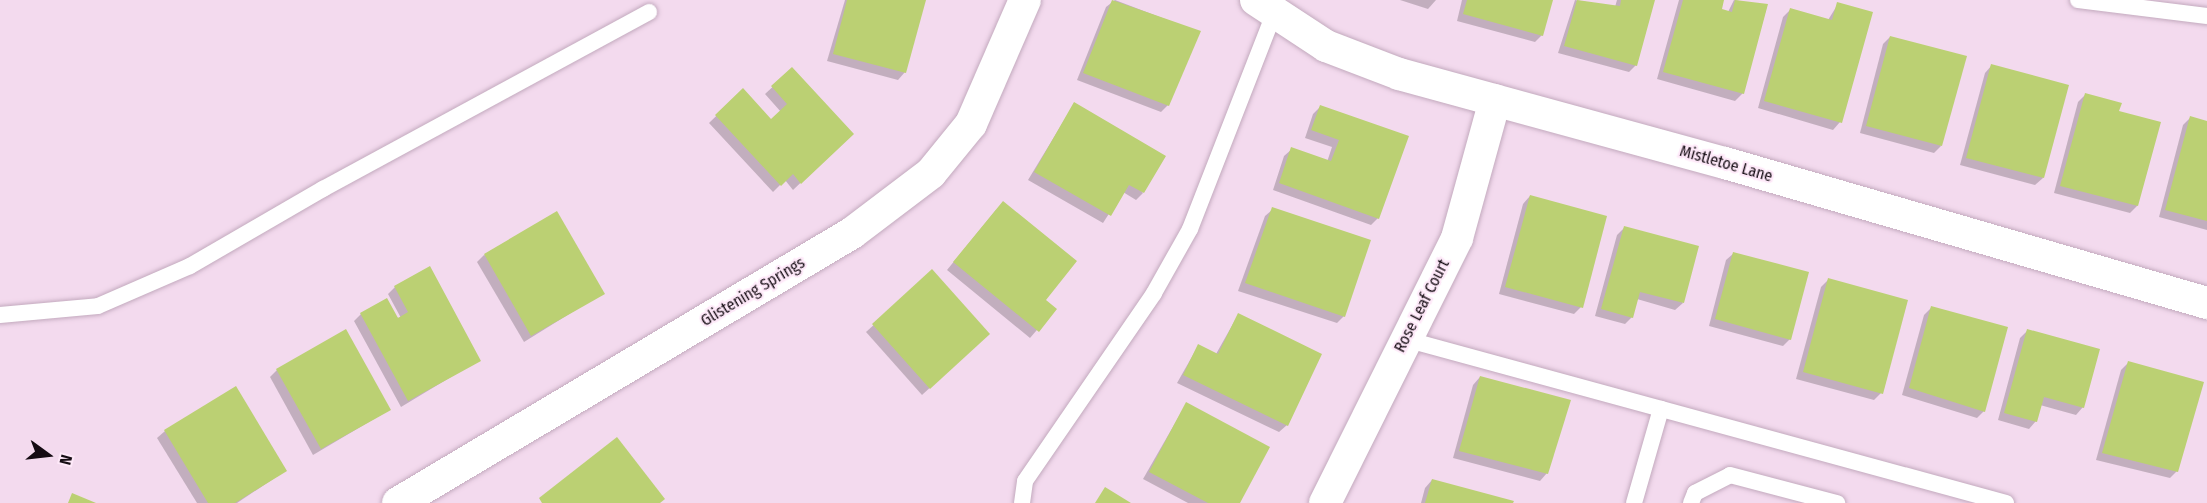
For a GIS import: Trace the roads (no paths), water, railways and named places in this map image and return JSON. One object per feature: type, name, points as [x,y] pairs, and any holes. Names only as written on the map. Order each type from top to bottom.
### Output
[{"type":"street","name":"Glistening Springs","points":[[398,503],[852,233],[931,173],[971,124],[1026,0]]},
{"type":"street","name":"Mistletoe Lane","points":[[1265,7],[1337,50],[1400,74],[2207,303]]},
{"type":"street","name":"Rose Leaf Court","points":[[1325,503],[1457,238],[1495,100]]},
{"type":"lane","points":[[2078,0],[2207,16]]},
{"type":"lane","points":[[1022,503],[1024,482],[1148,302],[1190,229],[1265,7]]},
{"type":"lane","points":[[0,315],[98,306],[190,266],[323,189],[649,12]]},
{"type":"lane","points":[[1405,339],[2006,503]]},
{"type":"lane","points":[[1634,503],[1661,409]]},
{"type":"lane","points":[[1691,503],[1695,493],[1730,475],[1837,503]]}]
